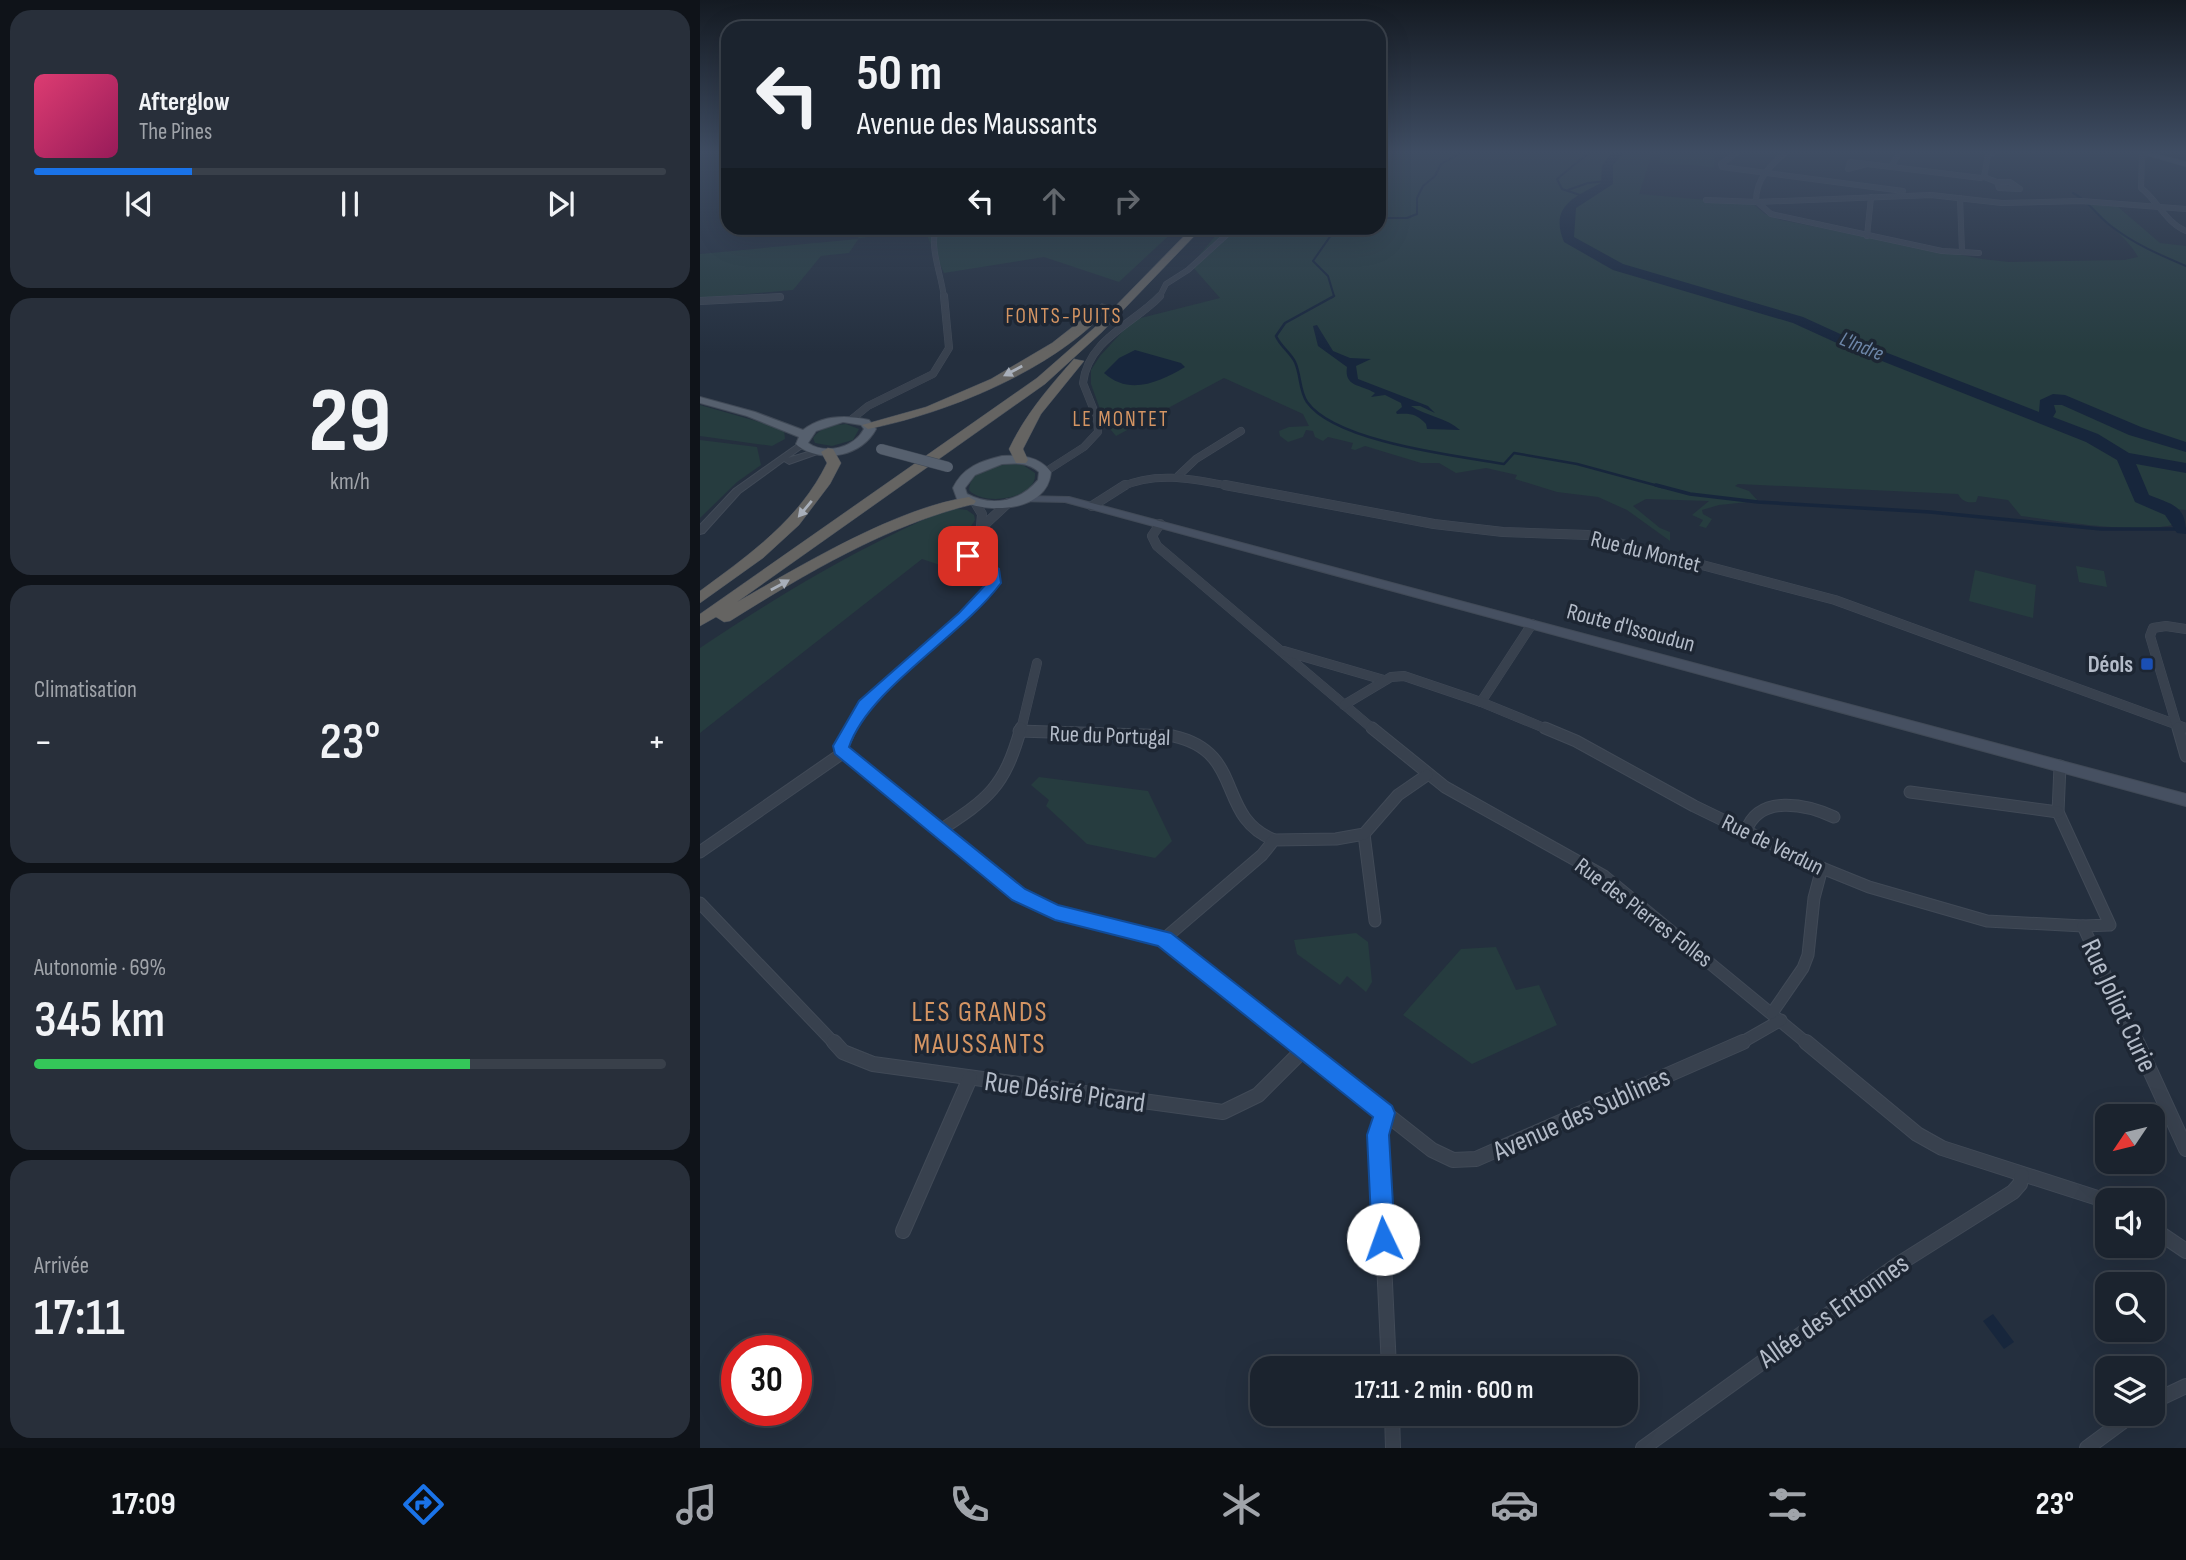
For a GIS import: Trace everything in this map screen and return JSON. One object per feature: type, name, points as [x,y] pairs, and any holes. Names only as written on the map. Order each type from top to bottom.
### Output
[{"type":"highway","points":[[700,607],[1023,385],[1089,329],[1180,235]]},
{"type":"highway","points":[[700,621],[1006,407],[1070,357],[1190,235]]},
{"type":"highway","points":[[868,429],[928,409],[1011,373],[1068,337],[1128,289]]},
{"type":"highway","points":[[1027,461],[1016,449],[1022,435],[1045,400],[1111,325],[1125,303]]},
{"type":"highway","points":[[700,598],[772,543],[792,524],[830,474],[834,463],[823,452]]},
{"type":"highway","points":[[700,632],[777,586],[894,526],[943,505],[973,502]]},
{"type":"main road","points":[[700,400],[751,414],[802,423],[852,419],[868,429],[870,439],[881,449]]},
{"type":"main road","points":[[751,414],[803,440],[807,449],[823,452],[881,449],[947,467],[1027,461],[1044,477],[1036,491],[1022,499],[1008,503],[973,502],[961,496],[959,488],[961,481],[983,465]]},
{"type":"main road","points":[[803,440],[824,423]]},
{"type":"main road","points":[[844,449],[864,440],[868,429]]},
{"type":"main road","points":[[947,467],[961,481]]},
{"type":"main road","name":"Route d'Issoudun","points":[[1044,477],[1069,500]]},
{"type":"main road","name":"Route d'Issoudun","points":[[1022,499],[1069,500],[2186,800]]},
{"type":"street","points":[[1787,219],[1942,251],[1979,253]]},
{"type":"street","points":[[1867,236],[1869,219]]},
{"type":"street","points":[[1961,219],[1962,252]]},
{"type":"street","points":[[2169,219],[2178,229],[2186,231]]},
{"type":"street","points":[[852,419],[868,406],[933,374],[949,348],[942,280],[932,240],[934,235]]},
{"type":"street","points":[[1044,477],[1087,444],[1098,432],[1099,425],[1087,398],[1083,379],[1098,351],[1126,322],[1162,296],[1166,284],[1190,269],[1226,235]]},
{"type":"street","points":[[700,301],[780,296]]},
{"type":"street","points":[[1178,476],[1196,459],[1241,430]]},
{"type":"street","points":[[700,531],[737,491],[772,467],[803,440]]},
{"type":"street","points":[[772,467],[823,452]]},
{"type":"street","points":[[1027,461],[1054,461],[1070,455]]},
{"type":"street","name":"Rue du Montet","points":[[1092,506],[1118,487],[1132,482],[1154,477],[1178,476],[1434,524],[1503,532],[1588,535],[1835,600],[2182,726]]},
{"type":"street","points":[[973,502],[982,514],[981,528]]},
{"type":"street","points":[[700,852],[842,750],[864,704],[971,610],[995,583],[995,572],[968,556],[968,548],[981,528],[1008,503]]},
{"type":"street","name":"Rue des Pierres Folles","points":[[1160,524],[1152,536],[1153,542],[1427,775],[1604,876],[1917,1134],[1942,1148],[2095,1197]]},
{"type":"street","points":[[1481,702],[1532,624]]},
{"type":"street","points":[[2186,629],[2166,626],[2153,628],[2150,636],[2182,726],[2186,756]]},
{"type":"street","name":"Rue de Verdun","points":[[1279,650],[1384,680],[1402,675],[1481,702],[1576,741],[1746,831],[1822,868],[1869,887],[1967,917],[2006,923],[2083,926]]},
{"type":"street","points":[[939,831],[995,789],[1005,775],[1037,663]]},
{"type":"street","points":[[1345,705],[1384,680]]},
{"type":"street","name":"Rue du Portugal","points":[[1019,732],[1173,736],[1195,741],[1212,753],[1249,825],[1260,836],[1274,840]]},
{"type":"street","points":[[842,750],[990,874],[1018,894],[1055,912],[1164,939],[1262,855],[1274,840],[1336,839],[1364,834],[1398,795],[1427,775]]},
{"type":"street","name":"Rue Joliot Curie","points":[[2060,766],[2058,812],[2110,924],[2107,927],[2083,926],[2186,1149]]},
{"type":"street","points":[[1910,792],[2058,812]]},
{"type":"street","points":[[1746,831],[1753,817],[1774,807],[1813,808],[1834,817]]},
{"type":"street","points":[[1364,834],[1375,921]]},
{"type":"street","points":[[1776,1017],[1808,956],[1814,898],[1822,868]]},
{"type":"street","name":"Rue Désiré Picard","points":[[700,903],[843,1052],[873,1064],[1223,1112],[1258,1097],[1304,1049]]},
{"type":"street","name":"Avenue des Sublines","points":[[1164,939],[1432,1150],[1453,1160],[1476,1159],[1764,1033],[1776,1017]]},
{"type":"street","points":[[903,1231],[970,1078]]},
{"type":"street","points":[[1385,1113],[1378,1135],[1389,1356]]},
{"type":"street","name":"Allée des Entonnes","points":[[1643,1448],[1897,1265],[2013,1192],[2020,1184],[2022,1175]]},
{"type":"street","points":[[2165,1237],[2186,1251]]},
{"type":"street","points":[[2165,1396],[2186,1386]]},
{"type":"street","points":[[1392,1426],[1393,1448]]},
{"type":"street","points":[[2087,1448],[2117,1426]]},
{"type":"green space","points":[[1386,219],[1777,219],[1982,259],[2009,262],[2124,260],[2138,257],[2121,235],[2102,219],[2132,219],[2160,243],[2186,246],[2186,510],[2162,508],[2176,524],[2121,528],[2021,516],[2008,500],[1978,496],[1976,502],[1970,502],[1958,494],[1738,484],[1735,486],[1749,491],[1758,501],[1719,505],[1702,510],[1703,514],[1712,519],[1706,528],[1699,526],[1703,520],[1692,515],[1709,501],[1646,499],[1633,506],[1660,528],[1670,532],[1670,541],[1627,510],[1598,497],[1557,492],[1515,479],[1517,475],[1486,468],[1456,473],[1439,463],[1421,463],[1365,446],[1355,450],[1351,449],[1353,443],[1328,437],[1323,441],[1315,437],[1313,431],[1306,430],[1303,437],[1288,442],[1280,436],[1279,431],[1289,427],[1309,426],[1303,414],[1224,378],[1116,436],[1105,423],[1091,384],[1091,370],[1100,356],[1133,320],[1220,298],[1191,265],[1216,235],[1386,235]]},
{"type":"green space","points":[[859,235],[887,235],[859,238],[849,253],[821,256],[793,290],[700,298],[700,254],[858,239]]},
{"type":"green space","points":[[927,235],[1169,235],[1119,282],[1044,257],[944,273]]},
{"type":"green space","points":[[700,405],[784,429],[785,439],[772,446],[700,436]]},
{"type":"green space","points":[[846,424],[859,429],[853,440],[832,446],[815,443],[813,438],[820,431]]},
{"type":"green space","points":[[700,440],[757,447],[761,465],[737,482],[700,518]]},
{"type":"green space","points":[[1023,465],[1035,473],[1034,482],[1028,489],[1009,498],[997,499],[976,495],[969,490],[970,483],[979,473],[992,467]]},
{"type":"green space","points":[[950,508],[967,510],[974,515],[975,520],[959,545],[962,559],[952,569],[922,559],[700,733],[700,648],[822,572]]},
{"type":"green space","points":[[2076,566],[2104,571],[2107,587],[2079,582]]},
{"type":"green space","points":[[1975,570],[2036,585],[2033,618],[1969,601]]},
{"type":"green space","points":[[1039,777],[1148,791],[1172,841],[1155,858],[1087,844],[1046,806],[1049,800],[1031,785]]},
{"type":"green space","points":[[1356,933],[1368,942],[1372,982],[1366,992],[1347,976],[1340,985],[1297,954],[1294,940]]},
{"type":"green space","points":[[1496,947],[1516,990],[1539,985],[1557,1025],[1472,1064],[1403,1015],[1461,949]]},
{"type":"water","points":[[1317,325],[1333,351],[1350,358],[1371,359],[1356,366],[1358,379],[1428,406],[1435,413],[1420,406],[1411,406],[1460,430],[1427,429],[1426,424],[1416,416],[1397,414],[1402,407],[1401,403],[1385,395],[1371,397],[1375,393],[1351,382],[1347,367],[1318,346],[1313,326]]},
{"type":"water","points":[[1135,350],[1181,363],[1185,367],[1155,382],[1134,385],[1114,380],[1104,373],[1119,358]]},
{"type":"water","points":[[1993,1314],[2014,1342],[2004,1349],[1983,1321]]},
{"type":"waterway","name":"L'Indre","points":[[1567,219],[1568,239],[1618,267],[1798,320],[1844,341],[2042,419]]},
{"type":"waterway","points":[[2103,219],[2129,238],[2186,266]]},
{"type":"waterway","points":[[1331,235],[1313,261],[1328,276],[1334,296]]},
{"type":"waterway","points":[[1334,296],[1285,323],[1276,336],[1295,362],[1307,402],[1322,416],[1369,437],[1398,445],[1504,464],[1514,453],[1577,464],[1662,487]]},
{"type":"waterway","name":"L'Indre","points":[[2042,419],[2048,412],[2046,403],[2053,399],[2065,400],[2135,431],[2186,447]]},
{"type":"waterway","points":[[2042,419],[2092,438],[2124,457]]},
{"type":"waterway","points":[[2124,457],[2186,468]]},
{"type":"waterway","points":[[2124,457],[2141,498],[2172,511],[2184,529]]},
{"type":"waterway","points":[[1656,485],[1690,494],[1758,502],[1930,512],[2101,529],[2186,529]]},
{"type":"place","name":"Déols","points":[[2147,664]]},
{"type":"district","name":"FONTS-PUITS","points":[[1064,316]]},
{"type":"district","name":"LE MONTET","points":[[1121,419]]},
{"type":"district","name":"LES GRANDS MAUSSANTS","points":[[980,1027]]},
{"type":"route","points":[[968,556],[995,572],[995,583],[977,604],[864,704],[841,750],[990,874],[1018,894],[1055,912],[1164,939],[1385,1113],[1378,1135],[1383,1239]]}]
